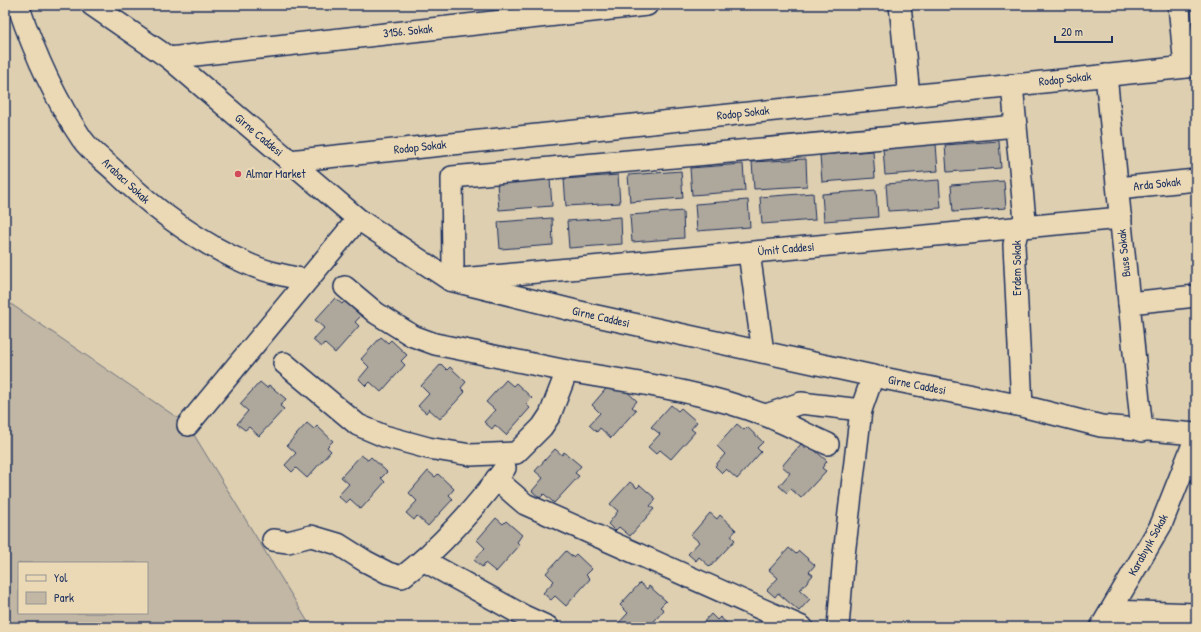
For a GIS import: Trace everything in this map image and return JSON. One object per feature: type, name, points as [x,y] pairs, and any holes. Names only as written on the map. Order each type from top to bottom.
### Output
[{"type":"street","name":"Arabacı Sokak","points":[[18,5],[30,42],[47,78],[83,140],[145,200],[204,243],[247,264],[276,274],[307,280]]},
{"type":"street","name":"Girne Caddesi","points":[[92,5],[169,58],[358,219],[450,280],[592,315],[873,376],[1022,406],[1101,426],[1196,436]]},
{"type":"street","name":"3156. Sokak","points":[[169,58],[647,5]]},
{"type":"street","points":[[900,5],[909,96]]},
{"type":"street","points":[[1179,5],[1190,66]]},
{"type":"street","name":"Rodop Sokak","points":[[289,161],[1190,66]]},
{"type":"street","name":"Buse Sokak","points":[[1106,75],[1142,431]]},
{"type":"street","name":"Erdem Sokak","points":[[1012,85],[1025,220],[1018,228],[1014,245],[1022,406]]},
{"type":"street","points":[[450,280],[453,265],[452,177],[1016,126]]},
{"type":"street","name":"Arda Sokak","points":[[1118,188],[1196,180]]},
{"type":"street","name":"Ümit Caddesi","points":[[450,280],[1121,218]]},
{"type":"street","points":[[188,425],[358,219]]},
{"type":"street","points":[[749,253],[764,352]]},
{"type":"street","points":[[345,287],[376,313],[413,336],[435,344],[567,371],[649,385],[708,398],[766,415],[828,444]]},
{"type":"street","points":[[1129,303],[1196,296]]},
{"type":"street","points":[[284,363],[358,425],[384,436],[428,448],[471,455],[516,453]]},
{"type":"street","points":[[273,540],[288,542],[311,536],[318,538],[338,544],[388,573],[402,577],[423,560],[496,479],[516,453],[542,427],[550,415],[567,371]]},
{"type":"street","points":[[838,627],[844,555],[861,410],[873,376]]},
{"type":"street","points":[[766,415],[801,403],[861,410]]},
{"type":"street","name":"Karabıyık Sokak","points":[[1106,619],[1161,525],[1196,436]]},
{"type":"street","points":[[496,479],[525,504],[802,627]]},
{"type":"street","points":[[423,560],[524,616],[548,627]]},
{"type":"street","points":[[1106,619],[1196,614]]},
{"type":"green space","points":[[5,300],[188,425],[311,627],[5,627]]},
{"type":"building","points":[[999,141],[1001,168],[947,172],[945,145]]},
{"type":"building","points":[[936,144],[938,171],[885,175],[883,148]]},
{"type":"building","points":[[873,151],[875,178],[822,182],[820,155]]},
{"type":"building","points":[[806,159],[807,186],[754,189],[752,162]]},
{"type":"building","points":[[743,164],[745,191],[692,195],[690,168]]},
{"type":"building","points":[[681,171],[683,198],[630,202],[628,175]]},
{"type":"building","points":[[618,175],[620,203],[566,206],[564,179]]},
{"type":"building","points":[[550,179],[552,206],[499,210],[497,183]]},
{"type":"building","points":[[939,180],[941,208],[888,211],[886,184]]},
{"type":"building","points":[[1004,181],[1006,208],[953,212],[951,185]]},
{"type":"building","points":[[876,190],[878,217],[824,221],[822,194]]},
{"type":"building","points":[[813,193],[815,220],[762,224],[760,197]]},
{"type":"building","points":[[748,200],[750,227],[697,231],[695,204]]},
{"type":"building","points":[[683,211],[684,238],[632,242],[630,215]]},
{"type":"building","points":[[621,217],[622,244],[569,248],[567,221]]},
{"type":"building","points":[[552,218],[553,245],[500,249],[498,222]]},
{"type":"building","points":[[335,298],[342,304],[345,301],[361,316],[355,322],[359,326],[335,353],[324,343],[321,347],[313,340],[324,328],[315,320]]},
{"type":"building","points":[[381,337],[388,343],[391,340],[407,355],[401,361],[405,365],[381,392],[370,382],[366,386],[359,379],[369,367],[361,359]]},
{"type":"building","points":[[441,364],[447,370],[450,367],[466,382],[461,388],[465,392],[440,419],[429,409],[426,413],[418,406],[429,394],[421,386]]},
{"type":"building","points":[[506,380],[513,386],[516,383],[532,398],[526,404],[530,408],[506,435],[495,425],[492,429],[484,422],[495,410],[486,402]]},
{"type":"building","points":[[260,382],[267,388],[269,385],[286,399],[280,406],[284,409],[259,436],[249,427],[245,430],[237,424],[248,411],[240,404]]},
{"type":"building","points":[[611,383],[621,386],[637,401],[632,407],[636,410],[611,438],[600,428],[597,432],[589,425],[600,413],[592,405]]},
{"type":"building","points":[[671,405],[678,411],[681,408],[697,422],[691,429],[695,432],[671,459],[660,450],[656,454],[648,447],[660,434],[651,427]]},
{"type":"building","points":[[307,423],[314,429],[317,426],[333,441],[327,447],[331,451],[307,478],[296,468],[292,472],[285,465],[296,453],[287,445]]},
{"type":"building","points":[[737,424],[744,430],[747,427],[763,442],[757,448],[761,452],[737,479],[726,469],[722,473],[715,466],[725,454],[717,446]]},
{"type":"building","points":[[801,444],[808,450],[811,447],[827,461],[822,468],[826,471],[801,498],[791,489],[787,493],[779,486],[790,473],[782,466]]},
{"type":"building","points":[[555,449],[562,455],[564,452],[581,466],[575,473],[579,476],[554,503],[544,494],[540,498],[532,491],[543,478],[535,471]]},
{"type":"building","points":[[361,455],[368,460],[371,457],[387,472],[381,478],[385,482],[361,509],[350,499],[346,503],[338,496],[349,484],[341,477]]},
{"type":"building","points":[[428,471],[435,477],[438,474],[454,489],[449,495],[453,499],[428,526],[417,516],[414,520],[406,513],[417,501],[409,493]]},
{"type":"building","points":[[630,482],[637,488],[640,485],[656,499],[650,506],[654,509],[630,536],[619,527],[615,531],[608,524],[618,511],[610,504]]},
{"type":"building","points":[[710,513],[717,519],[720,515],[736,530],[731,536],[735,540],[710,567],[699,557],[696,561],[688,554],[699,542],[691,535]]},
{"type":"building","points":[[496,518],[503,524],[506,521],[522,535],[517,542],[520,545],[496,572],[485,563],[482,567],[474,560],[485,548],[477,540]]},
{"type":"building","points":[[789,548],[796,554],[799,551],[815,565],[809,572],[813,575],[800,590],[810,599],[799,611],[778,593],[775,597],[767,590],[778,578],[769,570]]},
{"type":"building","points":[[566,551],[573,557],[576,554],[592,569],[586,575],[590,579],[566,606],[555,596],[551,600],[543,593],[554,581],[546,573]]},
{"type":"building","points":[[640,583],[647,589],[649,586],[666,601],[660,607],[664,610],[649,627],[619,627],[617,625],[628,613],[620,605]]},
{"type":"building","points":[[711,614],[717,620],[720,617],[731,627],[699,627]]},
{"type":"place","name":"Almar Market","points":[[238,174]]}]
